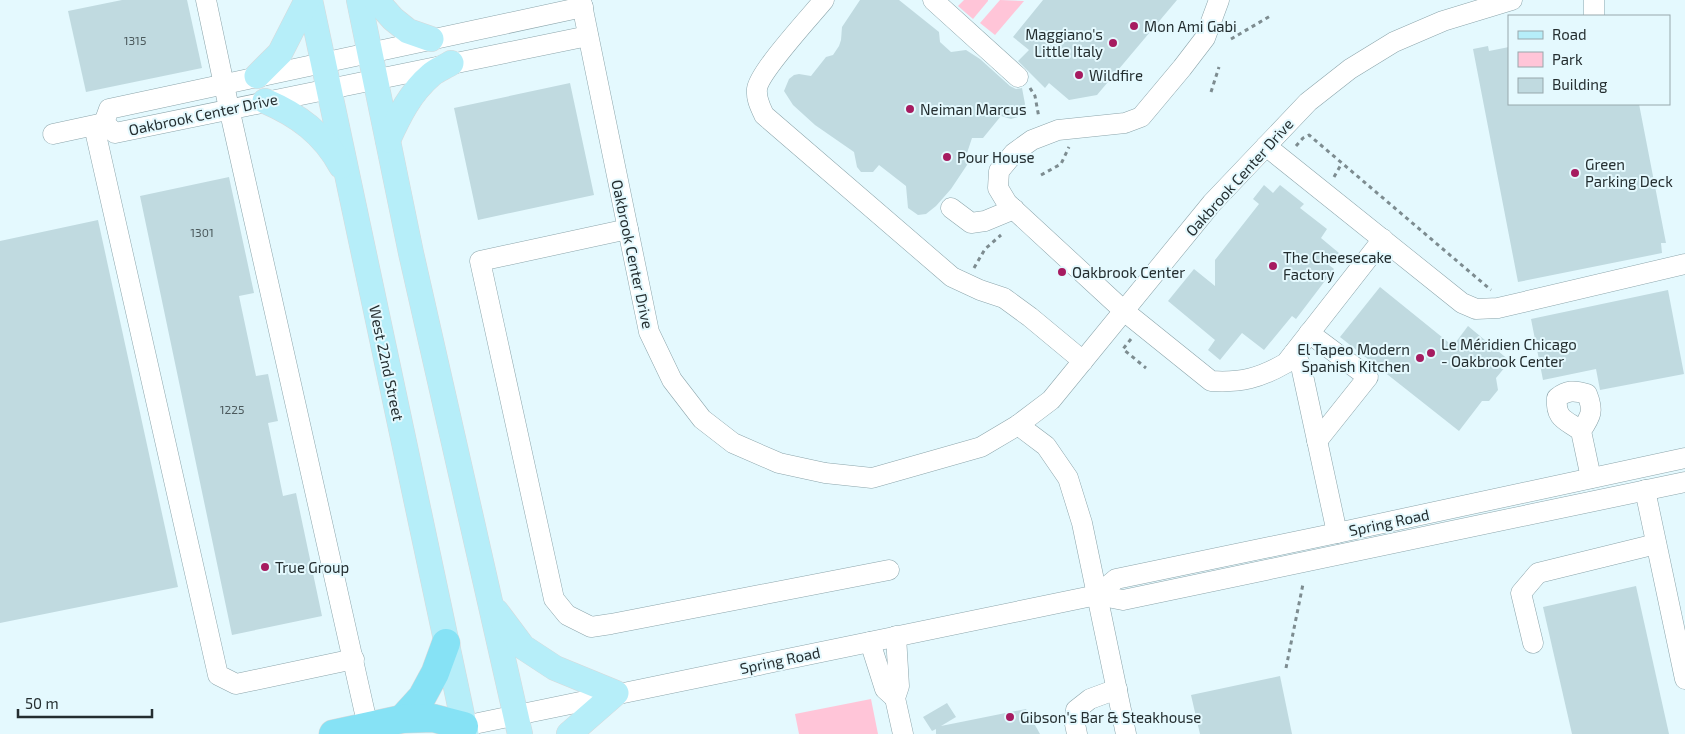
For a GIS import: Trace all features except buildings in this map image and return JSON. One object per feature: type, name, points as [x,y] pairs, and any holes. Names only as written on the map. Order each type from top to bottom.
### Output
[{"type":"highway","points":[[402,719],[422,697],[446,643]]},
{"type":"highway","points":[[333,734],[402,719],[433,718],[458,731]]},
{"type":"main road","name":"West 22nd Street","points":[[309,0],[330,88],[446,643],[458,731]]},
{"type":"main road","points":[[257,76],[280,53],[309,0]]},
{"type":"main road","points":[[359,0],[413,262],[518,724]]},
{"type":"main road","points":[[376,0],[408,31],[431,39]]},
{"type":"main road","points":[[388,140],[403,108],[416,90],[432,74],[451,63]]},
{"type":"main road","points":[[265,101],[299,118],[317,134],[332,149],[348,178]]},
{"type":"main road","points":[[490,603],[523,647],[555,668],[616,693],[569,734]]},
{"type":"street","points":[[206,0],[368,727]]},
{"type":"street","points":[[824,0],[763,73],[757,88],[757,100],[764,115],[952,277],[980,290],[1004,298],[1083,361]]},
{"type":"street","points":[[1220,0],[1205,38],[1142,117],[1125,123],[1058,130],[1032,140],[1014,153],[999,171],[998,188],[1008,203],[1124,311],[1211,381],[1246,381],[1286,363],[1383,239]]},
{"type":"street","name":"Oakbrook Center Drive","points":[[588,36],[229,108],[115,133],[99,125],[109,109],[431,39],[582,3],[649,332],[672,380],[702,419],[733,442],[779,463],[825,473],[872,478],[981,447],[1018,425],[1051,400],[1212,203],[1308,102],[1350,69],[1384,47],[1443,21],[1512,0]]},
{"type":"street","points":[[1594,0],[1594,15]]},
{"type":"street","points":[[944,3],[1018,77]]},
{"type":"street","points":[[53,134],[99,125],[218,675],[236,684],[354,659]]},
{"type":"street","points":[[1266,146],[1462,303],[1476,309],[1498,308],[1601,275],[1685,264]]},
{"type":"street","points":[[951,208],[971,223],[985,221],[1014,209]]},
{"type":"street","points":[[628,229],[480,261],[554,599],[568,615],[591,626],[611,624],[890,570]]},
{"type":"street","points":[[1309,333],[1373,372],[1317,441]]},
{"type":"street","points":[[1294,353],[1301,366],[1337,534]]},
{"type":"street","points":[[1018,425],[1046,446],[1068,478],[1082,523],[1126,734]]},
{"type":"street","points":[[1582,431],[1591,478]]},
{"type":"street","name":"Spring Road","points":[[1097,595],[1116,579],[1337,534],[1685,458]]},
{"type":"street","name":"Spring Road","points":[[458,731],[518,724],[616,693],[1097,595],[1123,600],[1685,482]]},
{"type":"street","points":[[1645,490],[1685,679]]},
{"type":"street","points":[[1533,643],[1520,593],[1538,573],[1656,544]]},
{"type":"street","points":[[896,636],[899,686],[895,698],[903,734]]},
{"type":"street","points":[[870,642],[885,689],[895,698]]},
{"type":"street","points":[[1077,734],[1075,724],[1076,710],[1090,699],[1117,689]]},
{"type":"path","points":[[1231,38],[1272,15]]},
{"type":"path","points":[[1211,92],[1219,67]]},
{"type":"path","points":[[1018,77],[1028,85],[1035,96],[1040,118]]},
{"type":"path","points":[[1293,149],[1303,138],[1309,135],[1495,294]]},
{"type":"path","points":[[1041,175],[1061,164],[1073,139]]},
{"type":"path","points":[[974,268],[985,249],[1000,237],[1002,233]]},
{"type":"path","points":[[1135,335],[1124,349],[1146,368]]},
{"type":"path","points":[[1286,668],[1303,584]]},
{"type":"green space","points":[[964,0],[988,1],[973,19],[958,6]]},
{"type":"green space","points":[[1000,0],[1024,1],[995,35],[980,23]]},
{"type":"green space","points":[[871,699],[878,734],[799,734],[795,714]]},
{"type":"place","name":"Mon Ami Gabi","points":[[1134,26]]},
{"type":"place","name":"Maggiano's Little Italy","points":[[1113,43]]},
{"type":"place","name":"Wildfire","points":[[1079,75]]},
{"type":"place","name":"Neiman Marcus","points":[[910,109]]},
{"type":"place","name":"Pour House","points":[[947,157]]},
{"type":"place","name":"Green Parking Deck","points":[[1575,173]]},
{"type":"place","name":"The Cheesecake Factory","points":[[1273,266]]},
{"type":"place","name":"Oakbrook Center","points":[[1062,272]]},
{"type":"place","name":"Le Méridien Chicago - Oakbrook Center","points":[[1431,353]]},
{"type":"place","name":"El Tapeo Modern Spanish Kitchen","points":[[1420,358]]},
{"type":"place","name":"True Group","points":[[265,567]]},
{"type":"place","name":"Gibson's Bar & Steakhouse","points":[[1010,717]]}]
